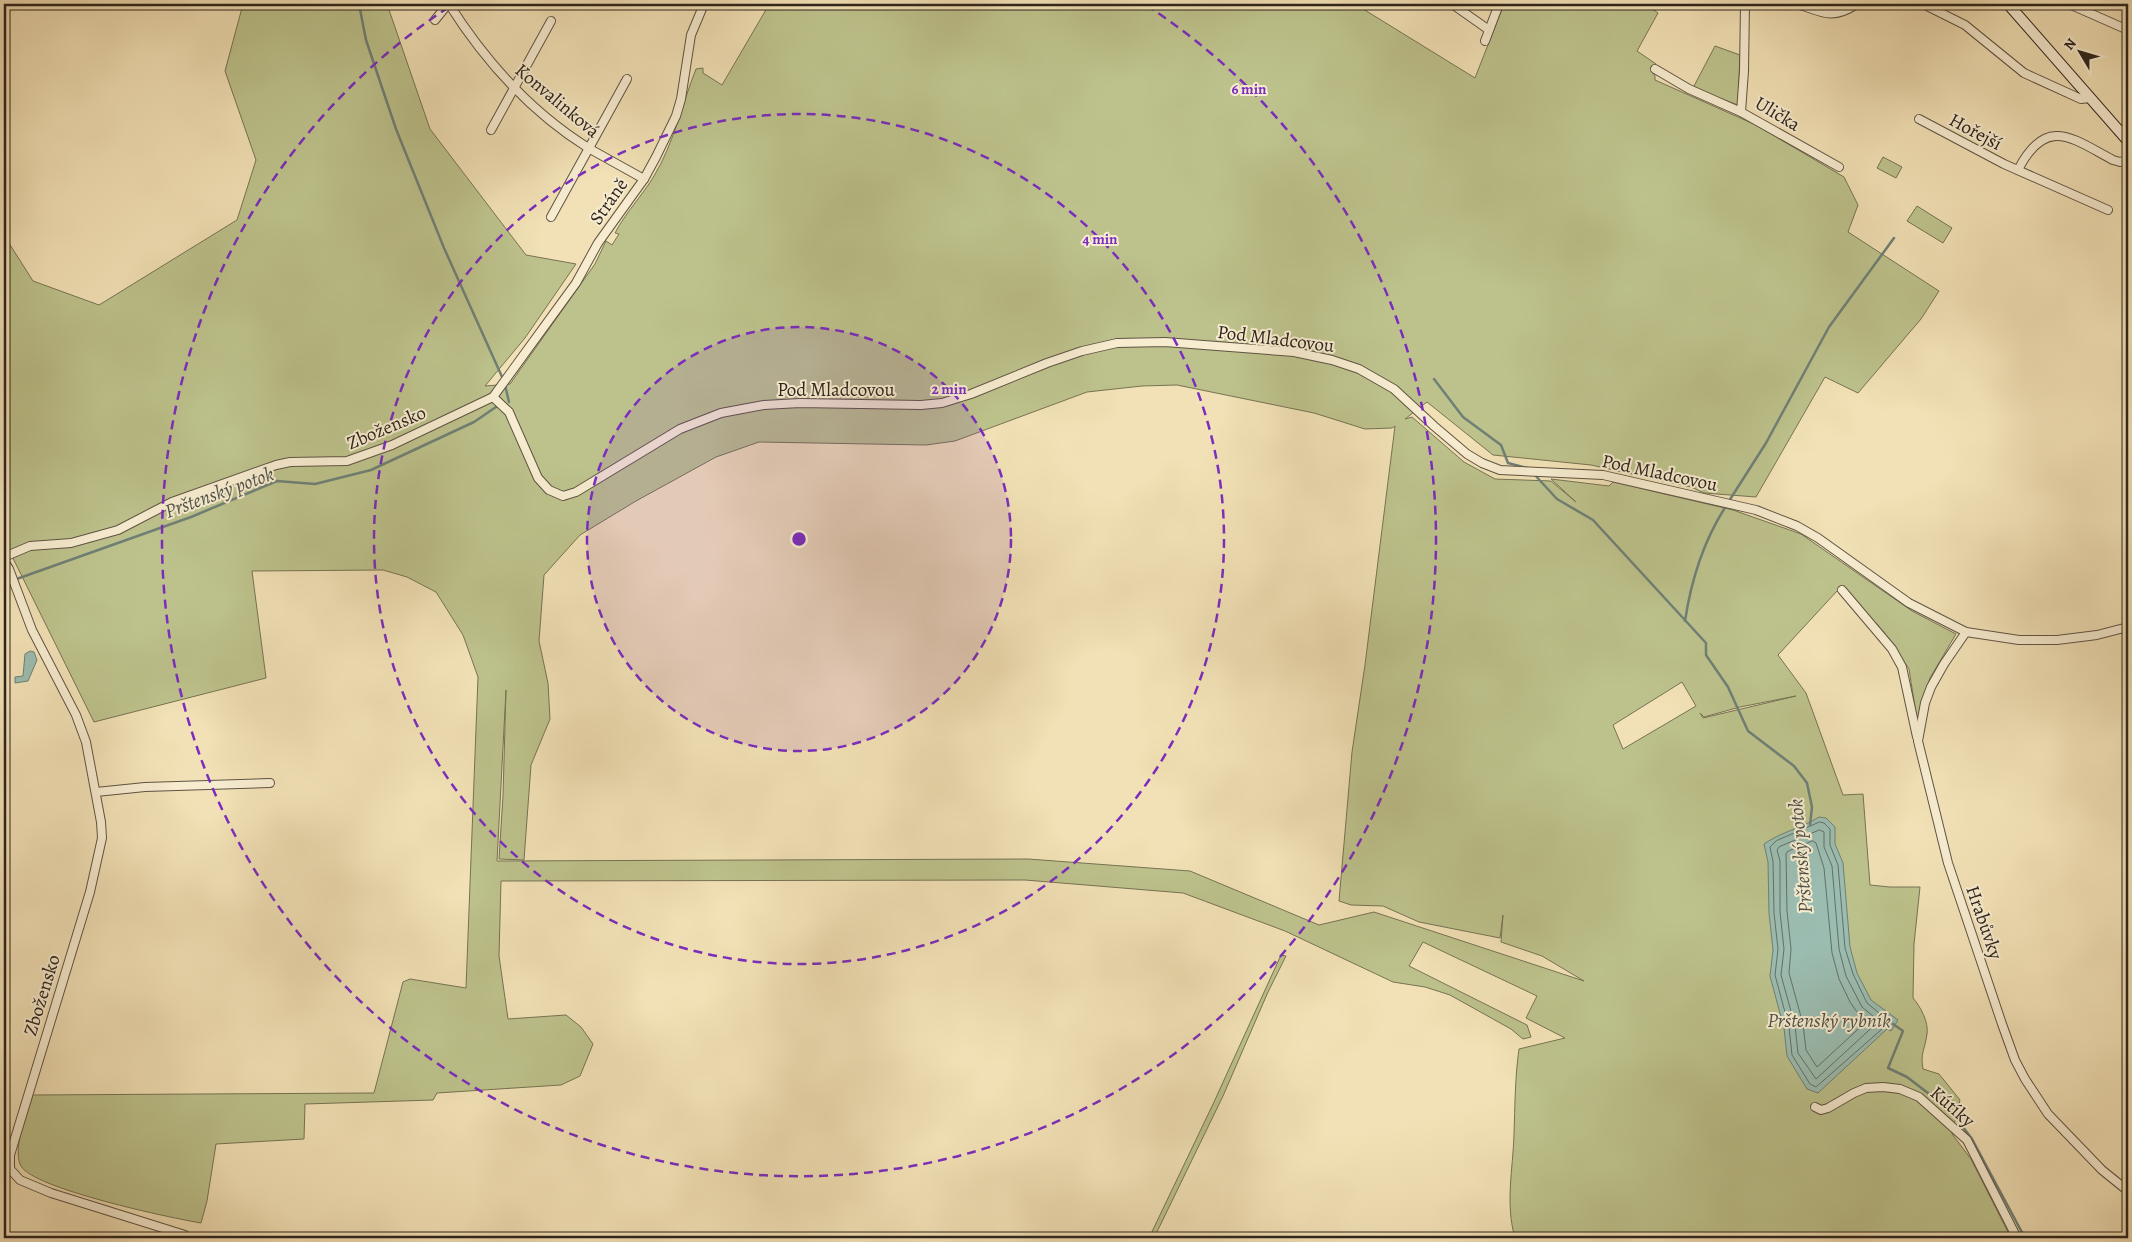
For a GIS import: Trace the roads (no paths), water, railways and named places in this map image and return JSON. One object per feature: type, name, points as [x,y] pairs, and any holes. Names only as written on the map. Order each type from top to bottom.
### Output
[{"type":"street","points":[[435,20],[449,4]]},
{"type":"street","name":"Konvalinková","points":[[449,4],[477,44],[514,88],[589,148],[644,179]]},
{"type":"street","name":"Stráně","points":[[493,396],[576,283],[598,243],[644,179],[676,116],[681,98],[691,35],[704,4]]},
{"type":"street","points":[[1452,4],[1489,30]]},
{"type":"street","points":[[1485,41],[1499,4]]},
{"type":"street","name":"Ulička","points":[[1745,4],[1741,112],[1839,167]]},
{"type":"street","points":[[1801,5],[1830,14],[1842,13],[1857,4]]},
{"type":"street","points":[[1923,4],[1965,25],[2028,76],[2081,99],[2090,98]]},
{"type":"street","points":[[2008,4],[2128,141]]},
{"type":"street","points":[[2069,4],[2128,30]]},
{"type":"street","points":[[490,130],[551,21]]},
{"type":"street","points":[[1655,69],[1689,89],[1741,112]]},
{"type":"street","points":[[551,218],[627,79]]},
{"type":"street","name":"Hořejší","points":[[1919,119],[2018,170],[2108,210]]},
{"type":"street","name":"Hořejší","points":[[2018,170],[2036,145],[2046,138],[2057,135],[2071,138],[2113,160],[2120,162],[2128,160]]},
{"type":"street","name":"Pod Mladcovou","points":[[493,396],[509,412],[538,478],[549,490],[563,496],[576,492],[680,428],[721,413],[764,405],[800,403],[922,406],[942,403],[971,394],[1047,363],[1082,351],[1117,343],[1165,342],[1294,352],[1332,360],[1359,369],[1394,389],[1467,454],[1482,463],[1500,470],[1603,475],[1756,510],[1774,516],[1818,538],[1909,603],[1966,632],[2019,640],[2057,640],[2097,635],[2128,627]]},
{"type":"street","name":"Zbožensko","points":[[4,557],[30,546],[71,543],[118,530],[172,502],[276,464],[290,462],[347,462],[392,445],[493,396]]},
{"type":"street","name":"Zbožensko","points":[[4,561],[10,569],[32,630],[76,715],[86,742],[101,822],[100,852],[90,892],[10,1154],[10,1169],[20,1180],[50,1194],[185,1235]]},
{"type":"street","points":[[1842,590],[1892,649],[1902,667],[1918,742]]},
{"type":"street","name":"Hrabůvky","points":[[1966,632],[1931,687],[1925,704],[1918,742],[1948,863],[2015,1060],[2035,1096],[2048,1114],[2102,1170],[2128,1191]]},
{"type":"street","points":[[96,792],[145,787],[270,783]]},
{"type":"street","name":"Kútíky","points":[[1815,1107],[1821,1110],[1828,1108],[1866,1088],[1883,1087],[1900,1089],[1928,1103],[1967,1140],[2017,1238]]},
{"type":"water","points":[[30,651],[34,652],[37,660],[28,681],[15,683],[15,677],[23,676],[25,654]]},
{"type":"water","name":"Prštenský rybník","points":[[1819,817],[1826,818],[1835,827],[1835,844],[1843,863],[1850,947],[1857,973],[1871,1000],[1898,1020],[1891,1031],[1887,1029],[1818,1093],[1807,1089],[1787,1056],[1784,1028],[1770,976],[1773,950],[1769,913],[1768,862],[1764,844]]},
{"type":"waterway","points":[[359,4],[366,40],[396,129],[444,248],[503,379]]},
{"type":"waterway","points":[[1729,501],[1766,443],[1829,327],[1894,238]]},
{"type":"waterway","name":"Prštenský potok","points":[[1434,379],[1463,417],[1501,445],[1508,463],[1527,468]]},
{"type":"waterway","points":[[505,385],[509,402]]},
{"type":"waterway","name":"Prštenský potok","points":[[4,581],[11,581],[191,517],[277,481],[315,484],[371,470],[474,422],[496,407]]},
{"type":"waterway","name":"Prštenský potok","points":[[1533,473],[1557,499],[1593,520],[1706,643],[1706,655],[1728,687],[1748,731],[1794,766],[1807,783],[1812,807],[1810,825]]},
{"type":"waterway","points":[[1685,621],[1700,561],[1711,533],[1726,506]]},
{"type":"waterway","name":"Prštenský potok","points":[[1893,1024],[1903,1031],[1888,1068],[1907,1077],[1950,1110],[1972,1139],[2025,1238]]}]
